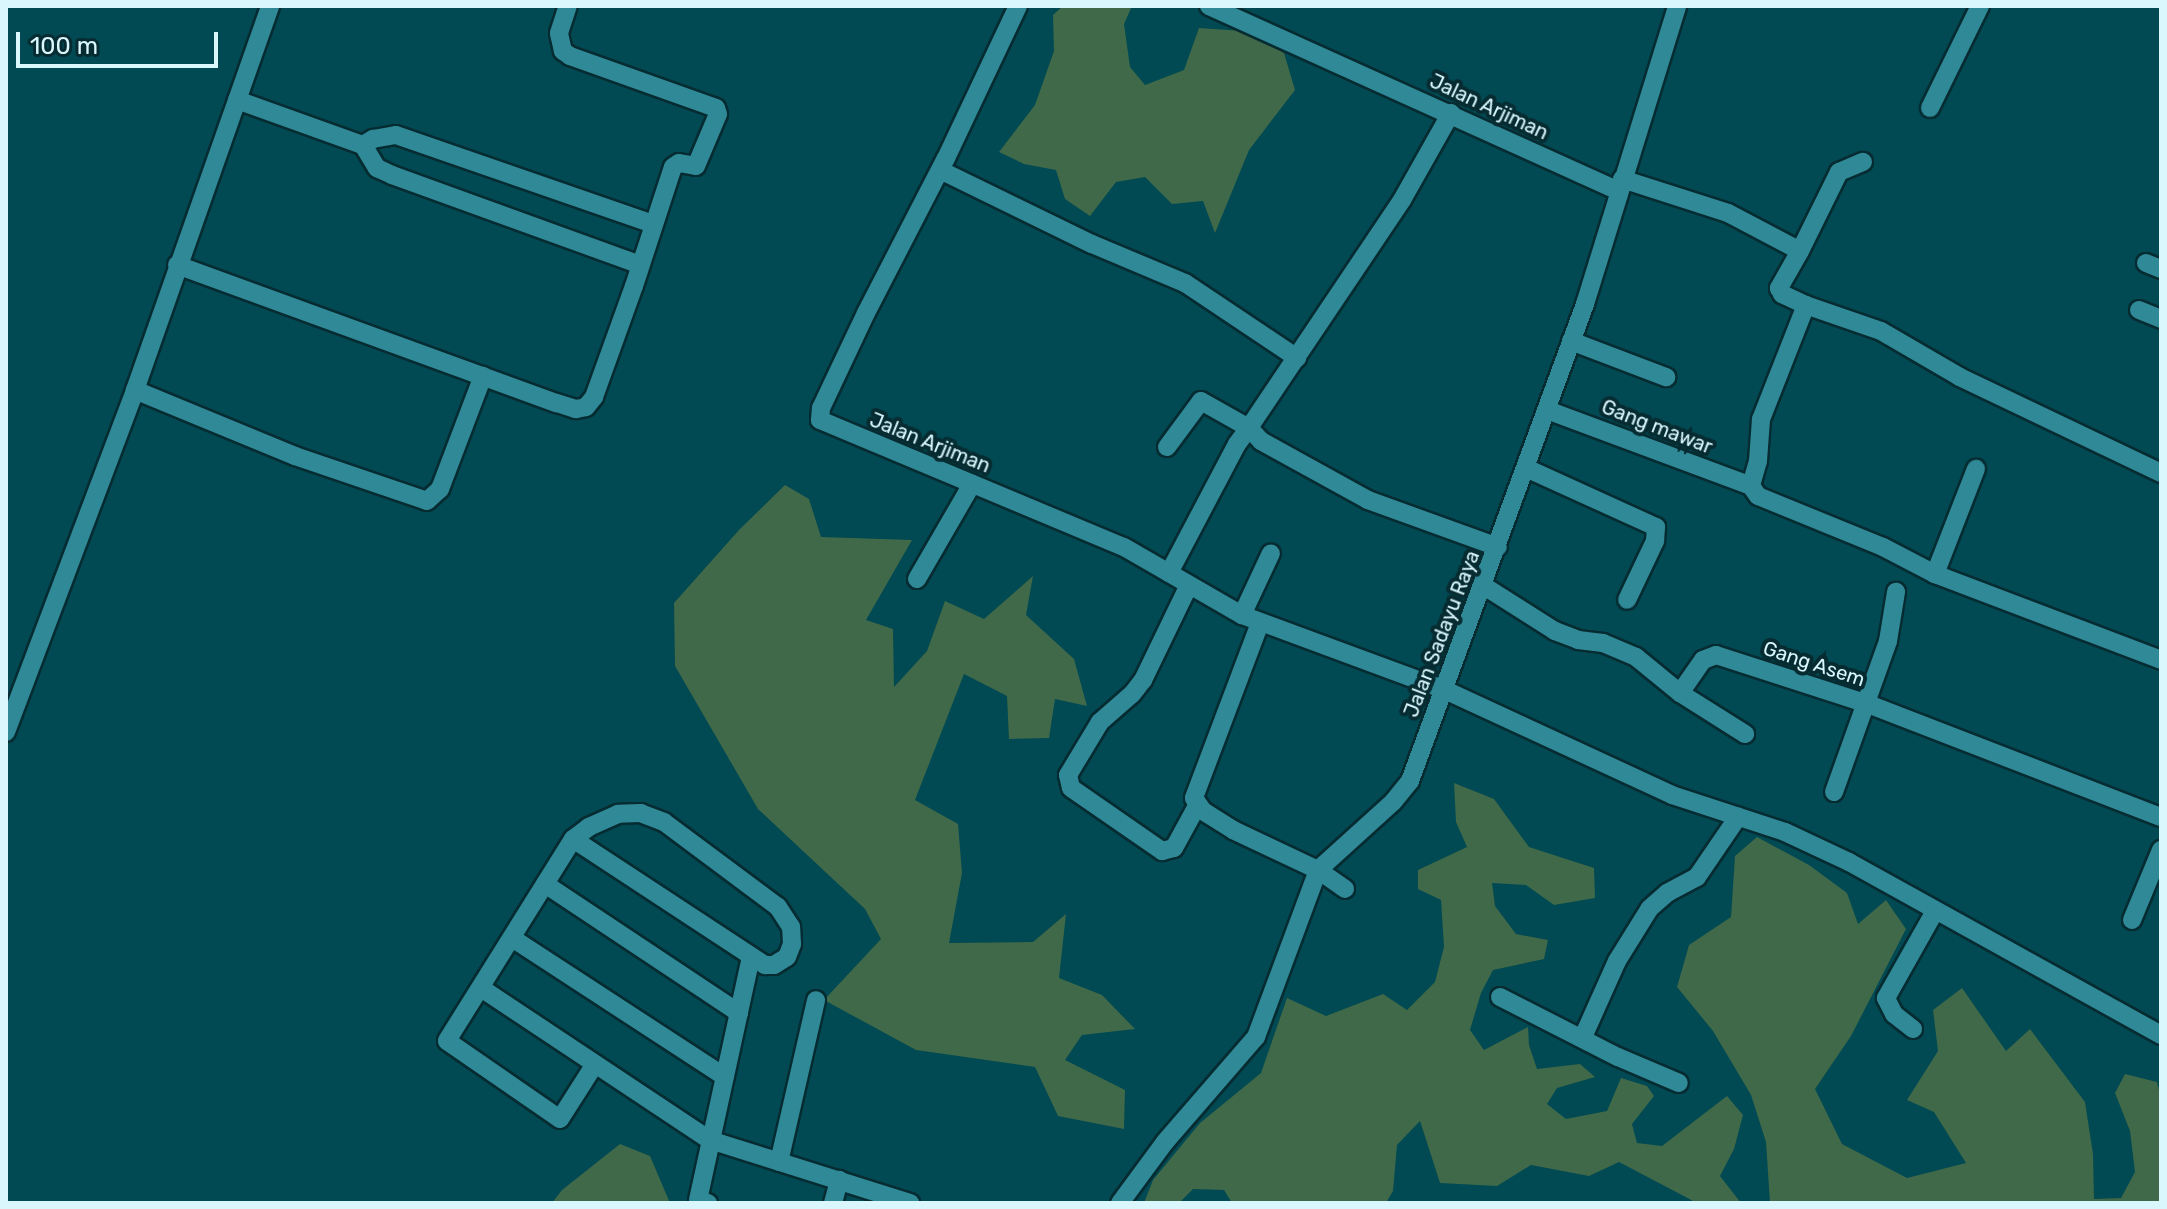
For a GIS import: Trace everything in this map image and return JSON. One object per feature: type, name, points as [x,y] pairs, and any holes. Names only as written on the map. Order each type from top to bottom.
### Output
[{"type":"street","points":[[6,732],[135,390],[270,6]]},
{"type":"street","points":[[177,265],[557,403],[586,407],[599,383],[674,165],[696,166],[717,111],[570,56],[563,51],[559,33],[568,6]]},
{"type":"street","name":"Jalan Arjiman","points":[[1018,6],[819,415],[826,424],[1124,547],[1260,623],[1445,690],[1672,795],[1785,832],[1849,862],[2161,1035]]},
{"type":"street","name":"Jalan Arjiman","points":[[1209,6],[1620,185],[1728,213],[1800,251]]},
{"type":"street","name":"Jalan Sadayu Raya","points":[[1120,1203],[1165,1142],[1256,1037],[1318,870],[1404,791],[1484,586],[1571,341],[1677,6]]},
{"type":"street","points":[[1930,108],[1980,6]]},
{"type":"street","points":[[237,100],[363,145],[371,162],[392,175],[640,265]]},
{"type":"street","points":[[1169,573],[1237,444],[1402,200],[1451,113]]},
{"type":"street","points":[[363,145],[373,139],[396,135],[653,224]]},
{"type":"street","points":[[1863,162],[1839,172],[1779,288],[1782,294],[1881,331],[1960,377],[2161,473]]},
{"type":"street","points":[[940,170],[1092,244],[1185,283],[1297,358]]},
{"type":"street","points":[[1751,486],[1758,461],[1761,419],[1806,305]]},
{"type":"street","points":[[2139,310],[2161,319]]},
{"type":"street","points":[[1571,341],[1666,377]]},
{"type":"street","points":[[135,390],[295,456],[427,501],[440,489],[483,376]]},
{"type":"street","points":[[1167,447],[1201,401],[1249,428],[1261,441],[1368,500],[1498,547]]},
{"type":"street","name":"Gang mawar","points":[[1547,410],[1751,486],[1758,496],[1883,547],[1935,574],[2124,643],[2161,660]]},
{"type":"street","points":[[1526,468],[1656,527],[1655,541],[1627,600]]},
{"type":"street","points":[[1935,574],[1976,469]]},
{"type":"street","points":[[917,579],[972,484]]},
{"type":"street","points":[[1242,615],[1271,553]]},
{"type":"street","points":[[1189,585],[1143,680],[1100,722],[1068,775],[1071,788],[1167,852],[1174,848],[1197,806],[1195,791],[1260,623]]},
{"type":"street","points":[[1484,586],[1555,631],[1578,640],[1603,643],[1636,657],[1680,693],[1745,734]]},
{"type":"street","points":[[1834,792],[1888,641],[1896,592]]},
{"type":"street","name":"Gang Asem","points":[[1680,693],[1703,660],[1716,655],[1868,704],[2161,817]]},
{"type":"street","points":[[1197,806],[1233,830],[1318,870],[1345,889]]},
{"type":"street","points":[[573,839],[765,965],[781,962],[792,944],[791,927],[778,907],[664,822],[641,813],[618,814],[589,827],[573,839],[447,1041],[560,1119],[595,1064]]},
{"type":"street","points":[[1583,1037],[1617,961],[1650,908],[1667,893],[1697,877],[1738,817]]},
{"type":"street","points":[[2132,920],[2161,850]]},
{"type":"street","points":[[545,884],[739,1013]]},
{"type":"street","points":[[1913,1029],[1894,1014],[1886,998],[1935,911]]},
{"type":"street","points":[[512,938],[725,1077]]},
{"type":"street","points":[[708,1203],[698,1200],[751,957]]},
{"type":"street","points":[[481,988],[710,1140],[910,1203]]},
{"type":"street","points":[[1500,997],[1618,1057],[1679,1083]]},
{"type":"street","points":[[779,1162],[816,1000]]},
{"type":"street","points":[[833,1203],[839,1180]]},
{"type":"green space","points":[[1063,6],[1132,6],[1124,24],[1130,67],[1145,85],[1184,70],[1199,28],[1244,31],[1284,53],[1295,90],[1249,150],[1215,233],[1203,201],[1172,204],[1145,177],[1116,182],[1090,216],[1065,199],[1056,170],[1024,164],[999,152],[1035,105],[1054,51],[1053,15]]},
{"type":"green space","points":[[785,485],[809,499],[821,537],[912,540],[866,620],[893,629],[894,687],[927,651],[945,601],[984,619],[1033,576],[1026,615],[1074,659],[1087,706],[1055,699],[1049,738],[1009,739],[1007,696],[964,674],[915,800],[958,824],[962,873],[949,943],[1033,942],[1066,914],[1059,978],[1102,995],[1135,1029],[1082,1035],[1065,1060],[1125,1090],[1124,1129],[1058,1116],[1035,1067],[916,1050],[824,1000],[881,939],[865,909],[758,809],[675,666],[674,603],[739,530]]},
{"type":"green space","points":[[1454,783],[1494,799],[1529,847],[1594,868],[1595,898],[1554,905],[1526,885],[1492,883],[1495,906],[1516,934],[1548,940],[1544,959],[1493,970],[1481,993],[1470,1030],[1484,1050],[1528,1027],[1529,1045],[1537,1069],[1580,1064],[1595,1077],[1557,1088],[1547,1104],[1566,1119],[1607,1111],[1621,1078],[1647,1086],[1654,1096],[1632,1124],[1637,1143],[1662,1146],[1727,1096],[1743,1115],[1734,1149],[1720,1176],[1741,1203],[1697,1203],[1619,1162],[1589,1176],[1531,1165],[1497,1186],[1440,1183],[1420,1121],[1397,1145],[1393,1191],[1386,1203],[1232,1203],[1224,1190],[1193,1189],[1179,1203],[1144,1203],[1153,1180],[1200,1123],[1261,1073],[1287,998],[1326,1016],[1383,994],[1407,1010],[1435,982],[1444,947],[1441,900],[1418,889],[1418,870],[1467,847],[1456,822]]},
{"type":"green space","points":[[1757,837],[1809,865],[1847,893],[1858,924],[1886,900],[1906,929],[1851,1036],[1815,1089],[1842,1144],[1907,1178],[1966,1163],[1934,1112],[1907,1100],[1938,1051],[1933,1010],[1962,988],[2006,1051],[2030,1029],[2085,1102],[2093,1154],[2094,1199],[2121,1198],[2135,1172],[2130,1131],[2115,1093],[2125,1074],[2157,1082],[2161,1098],[2161,1203],[1770,1203],[1766,1142],[1751,1095],[1713,1031],[1677,987],[1689,945],[1731,917],[1735,856]]},
{"type":"green space","points":[[620,1144],[650,1156],[670,1203],[552,1203],[562,1190]]}]
